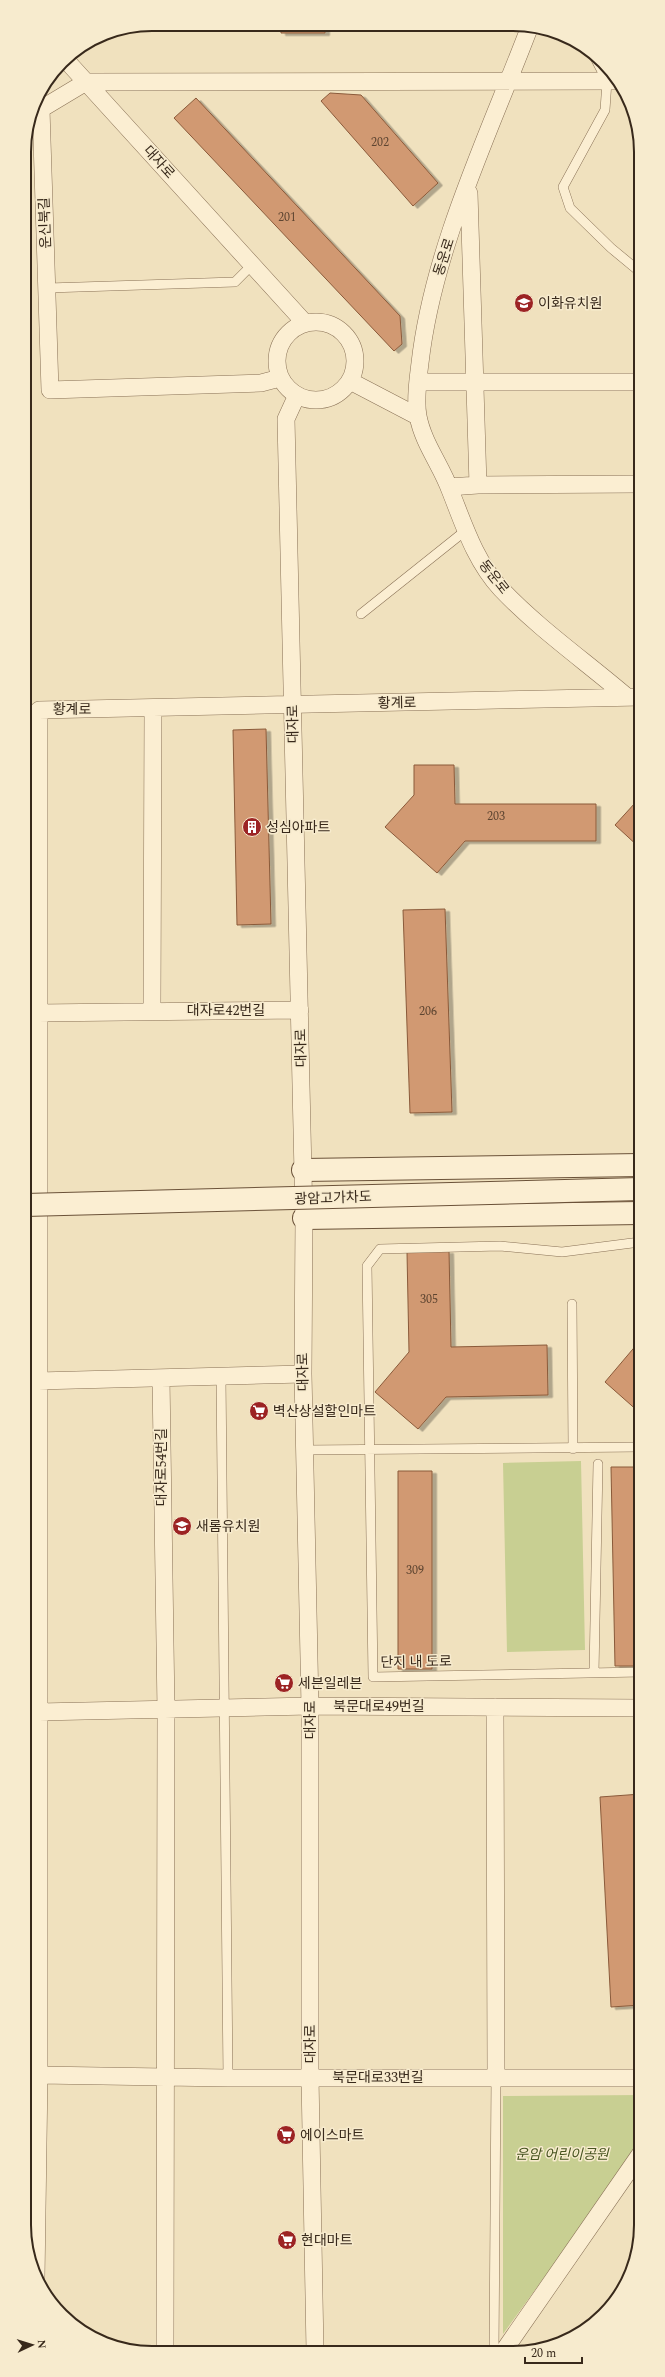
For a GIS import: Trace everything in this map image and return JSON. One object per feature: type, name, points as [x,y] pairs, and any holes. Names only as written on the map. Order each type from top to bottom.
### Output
[{"type":"street","name":"동운로","points":[[528,32],[469,181],[434,290],[424,328],[418,382],[417,416],[427,444],[449,487],[466,531],[479,559],[501,588],[541,626],[634,697]]},
{"type":"street","name":"대자로","points":[[69,64],[306,323]]},
{"type":"street","points":[[86,82],[611,81]]},
{"type":"street","name":"운신북길","points":[[86,82],[41,109],[48,288],[50,390],[261,383],[280,378]]},
{"type":"street","name":"동운로","points":[[469,181],[478,485]]},
{"type":"street","points":[[321,322],[335,326],[347,337],[354,351],[355,366],[350,380],[340,392],[326,399],[312,400],[297,395],[287,388],[280,378],[277,365],[281,345],[293,329],[306,323],[321,322]]},
{"type":"street","points":[[350,380],[417,416]]},
{"type":"street","points":[[418,382],[634,382]]},
{"type":"street","name":"대자로","points":[[297,395],[286,419],[304,1218],[303,1374],[310,1706],[310,2077],[315,2346]]},
{"type":"street","points":[[449,487],[478,485],[634,484]]},
{"type":"street","name":"황계로","points":[[38,1013],[39,710],[153,709],[634,697]]},
{"type":"street","points":[[152,1010],[153,709]]},
{"type":"street","name":"대자로42번길","points":[[38,1013],[152,1010],[300,1010]]},
{"type":"street","points":[[36,2261],[39,1712],[38,1013]]},
{"type":"street","points":[[303,1170],[634,1165]]},
{"type":"street","name":"광암고가차도","points":[[31,1205],[634,1189]]},
{"type":"street","points":[[304,1218],[634,1213]]},
{"type":"street","points":[[38,1381],[303,1374]]},
{"type":"street","name":"대자로54번길","points":[[161,1378],[162,1555],[166,1710]]},
{"type":"street","name":"북문대로49번길","points":[[39,1712],[310,1706],[634,1708]]},
{"type":"street","points":[[496,1707],[496,2077]]},
{"type":"street","points":[[165,2346],[166,1710]]},
{"type":"street","name":"북문대로33번길","points":[[38,2075],[228,2078],[634,2078]]},
{"type":"street","points":[[507,2346],[634,2163]]},
{"type":"lane","points":[[612,82],[604,110],[563,187],[570,208],[611,248],[634,267]]},
{"type":"lane","points":[[48,288],[235,282],[253,264]]},
{"type":"lane","points":[[361,614],[466,531]]},
{"type":"lane","points":[[368,1449],[367,1266],[380,1249],[500,1246],[562,1252],[634,1243]]},
{"type":"lane","points":[[572,1304],[574,1449]]},
{"type":"lane","points":[[221,1377],[228,2078]]},
{"type":"lane","points":[[305,1450],[574,1449],[634,1447]]},
{"type":"lane","name":"단지 내 도로","points":[[368,1449],[373,1677],[634,1672]]},
{"type":"lane","points":[[594,1673],[598,1464]]},
{"type":"lane","points":[[494,2346],[496,2077]]},
{"type":"green space","points":[[581,1461],[585,1650],[507,1652],[503,1463]]},
{"type":"green space","name":"운암 어린이공원","points":[[634,2095],[634,2154],[503,2334],[503,2096]]},
{"type":"building","points":[[281,31],[325,31],[325,33],[281,33]]},
{"type":"building","points":[[330,93],[361,95],[438,183],[413,206],[321,101]]},
{"type":"building","points":[[196,98],[400,316],[402,344],[394,351],[174,118]]},
{"type":"building","name":"성심아파트","points":[[266,729],[271,924],[237,925],[233,730]]},
{"type":"building","points":[[414,765],[454,765],[455,804],[596,804],[596,841],[465,841],[437,873],[385,827],[414,795]]},
{"type":"building","points":[[634,804],[634,842],[615,825]]},
{"type":"building","points":[[445,909],[452,1112],[410,1113],[403,910]]},
{"type":"building","points":[[449,1251],[451,1347],[547,1345],[548,1395],[446,1397],[418,1429],[375,1392],[409,1352],[407,1252]]},
{"type":"building","points":[[634,1348],[634,1408],[605,1382]]},
{"type":"building","points":[[611,1467],[634,1467],[634,1666],[615,1666]]},
{"type":"building","points":[[398,1471],[432,1471],[432,1669],[398,1669]]},
{"type":"building","points":[[634,1795],[634,2005],[611,2007],[600,1797]]},
{"type":"place","name":"이화유치원","points":[[524,303]]},
{"type":"place","name":"성심아파트","points":[[252,827]]},
{"type":"place","name":"벽산상설할인마트","points":[[259,1411]]},
{"type":"place","name":"새롬유치원","points":[[182,1526]]},
{"type":"place","name":"세븐일레븐","points":[[284,1683]]},
{"type":"place","name":"에이스마트","points":[[286,2135]]},
{"type":"place","name":"현대마트","points":[[287,2240]]}]
